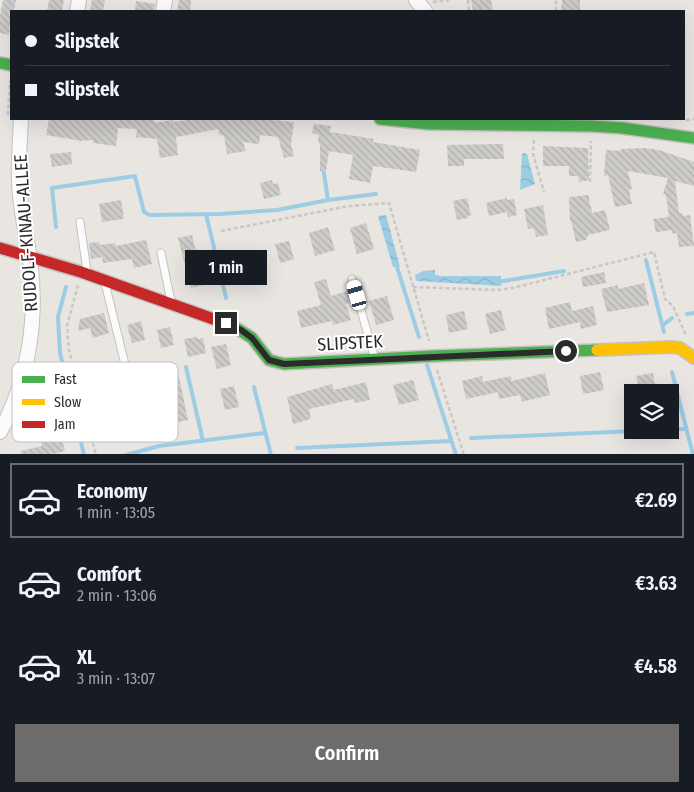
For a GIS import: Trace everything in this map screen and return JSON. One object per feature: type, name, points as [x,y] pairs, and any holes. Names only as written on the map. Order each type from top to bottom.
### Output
[{"type":"street","points":[[416,0],[424,10]]},
{"type":"street","name":"RUDOLF-KINAU-ALLEE","points":[[21,120],[19,185],[23,223],[30,258],[33,298],[27,362]]},
{"type":"street","points":[[390,120],[429,124],[468,121],[592,126],[622,128],[694,138]]},
{"type":"street","name":"SLIPSTEK","points":[[0,248],[84,273],[241,330],[252,338],[269,360],[284,364],[433,356],[680,348]]},
{"type":"street","points":[[680,348],[694,358]]},
{"type":"street","name":"RUDOLF-KINAU-ALLEE","points":[[0,432],[12,405]]},
{"type":"lane","points":[[80,222],[84,273]]},
{"type":"lane","points":[[161,253],[172,304]]},
{"type":"lane","points":[[352,279],[375,359]]},
{"type":"lane","points":[[104,280],[124,362]]},
{"type":"path","points":[[534,140],[533,154],[544,192]]},
{"type":"path","points":[[590,144],[590,182]]},
{"type":"path","points":[[221,232],[349,206],[389,203],[433,356],[464,454]]},
{"type":"path","points":[[413,287],[497,290],[513,288],[654,252],[665,299],[673,306],[685,333],[680,348]]},
{"type":"path","points":[[72,362],[67,326],[84,273]]},
{"type":"water","points":[[522,154],[527,154],[535,184],[520,190]]},
{"type":"water","points":[[386,215],[400,267],[393,267],[378,216]]},
{"type":"water","points":[[435,270],[435,275],[441,276],[501,276],[501,286],[416,281],[415,275],[423,271]]},
{"type":"building","points":[[3,0],[16,0],[14,10],[10,10],[9,35],[0,33],[0,16]]},
{"type":"building","points":[[49,0],[64,0],[62,10],[47,10]]},
{"type":"building","points":[[92,0],[105,0],[103,10],[90,10]]},
{"type":"building","points":[[179,0],[191,0],[190,10],[177,10]]},
{"type":"building","points":[[471,0],[491,0],[493,10],[473,10]]},
{"type":"building","points":[[562,0],[580,0],[580,10],[561,10]]},
{"type":"building","points":[[136,1],[155,4],[154,10],[135,10]]},
{"type":"building","points":[[49,120],[154,120],[154,123],[173,120],[173,122],[188,120],[273,120],[294,122],[291,144],[294,156],[284,158],[278,137],[260,135],[259,144],[243,142],[246,151],[227,154],[224,136],[218,134],[219,129],[176,137],[178,155],[160,158],[157,139],[136,137],[137,129],[118,128],[116,146],[93,143],[93,140],[81,141],[46,135]]},
{"type":"building","points":[[314,124],[331,126],[330,132],[374,139],[373,142],[420,150],[416,172],[373,166],[370,183],[349,179],[353,155],[329,151],[326,171],[320,171],[319,135],[312,133]]},
{"type":"building","points":[[503,144],[504,159],[464,159],[464,166],[448,166],[447,145]]},
{"type":"building","points":[[543,146],[588,148],[589,180],[579,182],[578,176],[569,176],[569,166],[543,166]]},
{"type":"building","points":[[644,148],[659,150],[694,162],[694,186],[675,181],[679,213],[682,213],[683,216],[690,215],[694,246],[679,247],[677,233],[672,234],[672,230],[656,232],[653,219],[669,217],[666,195],[663,194],[668,178],[628,171],[632,189],[629,190],[632,204],[615,207],[608,175],[604,176],[606,150],[621,151],[621,149]]},
{"type":"building","points":[[71,152],[72,164],[52,167],[50,154]]},
{"type":"building","points":[[272,180],[273,184],[278,183],[281,195],[264,199],[260,183]]},
{"type":"building","points":[[589,195],[592,213],[605,210],[610,230],[588,235],[586,240],[576,242],[570,221],[569,197]]},
{"type":"building","points":[[467,198],[471,215],[468,218],[457,220],[453,201]]},
{"type":"building","points":[[507,198],[507,200],[514,199],[517,215],[508,217],[507,212],[489,216],[486,203]]},
{"type":"building","points":[[121,200],[124,219],[102,222],[99,204]]},
{"type":"building","points":[[543,205],[548,235],[536,237],[534,228],[528,229],[524,209]]},
{"type":"building","points":[[366,223],[374,249],[357,254],[350,228]]},
{"type":"building","points":[[328,227],[335,250],[315,256],[309,233]]},
{"type":"building","points":[[192,235],[204,285],[191,288],[178,238]]},
{"type":"building","points":[[146,240],[152,264],[134,268],[132,259],[103,263],[102,257],[91,259],[89,243],[99,242],[100,245],[115,243],[116,246]]},
{"type":"building","points":[[289,241],[294,259],[280,263],[275,244]]},
{"type":"building","points":[[604,272],[606,283],[583,287],[581,277]]},
{"type":"building","points":[[326,279],[331,296],[348,291],[350,293],[353,302],[346,304],[351,320],[333,325],[332,321],[301,328],[297,311],[321,305],[314,282]]},
{"type":"building","points":[[644,283],[649,305],[607,312],[601,289],[618,285],[618,289]]},
{"type":"building","points":[[387,296],[394,320],[376,325],[369,301]]},
{"type":"building","points":[[570,302],[572,311],[593,306],[597,325],[581,329],[580,322],[549,329],[545,308]]},
{"type":"building","points":[[501,310],[506,330],[490,334],[485,314]]},
{"type":"building","points":[[464,311],[468,329],[449,333],[446,315]]},
{"type":"building","points":[[104,313],[109,333],[93,338],[90,328],[78,331],[80,319]]},
{"type":"building","points":[[141,321],[145,340],[132,343],[127,325]]},
{"type":"building","points":[[170,327],[174,345],[161,348],[157,330]]},
{"type":"building","points":[[197,337],[197,339],[203,338],[206,353],[188,357],[184,339]]},
{"type":"building","points":[[226,344],[231,365],[217,369],[211,347]]},
{"type":"building","points":[[178,372],[188,420],[178,422]]},
{"type":"building","points":[[600,372],[604,390],[583,394],[580,376]]},
{"type":"building","points":[[545,373],[550,395],[522,402],[520,395],[499,399],[498,392],[466,399],[462,381],[482,376],[483,382],[511,376],[512,381]]},
{"type":"building","points":[[653,373],[655,384],[638,384],[636,376]]},
{"type":"building","points":[[413,380],[419,400],[399,405],[393,385]]},
{"type":"building","points":[[366,382],[370,400],[355,403],[354,399],[309,409],[311,419],[293,424],[287,397],[332,384],[334,390]]},
{"type":"building","points":[[234,386],[239,407],[225,410],[220,389]]},
{"type":"building","points":[[41,442],[63,442],[65,451],[53,454],[21,454],[21,451],[42,446]]},
{"type":"waterway","points":[[323,167],[328,200]]},
{"type":"waterway","points":[[56,227],[52,188],[135,176],[144,212],[150,215],[220,214],[277,210],[328,200],[376,194]]},
{"type":"waterway","points":[[206,214],[226,298]]},
{"type":"waterway","points":[[646,260],[664,332]]},
{"type":"waterway","points":[[396,264],[419,337]]},
{"type":"waterway","points":[[497,282],[564,271]]},
{"type":"waterway","points":[[62,362],[58,317],[66,287]]},
{"type":"waterway","points":[[687,314],[694,313]]},
{"type":"waterway","points":[[663,325],[672,318]]},
{"type":"waterway","points":[[427,365],[456,454]]},
{"type":"waterway","points":[[186,367],[203,441]]},
{"type":"waterway","points":[[672,372],[693,454]]},
{"type":"waterway","points":[[254,387],[271,454]]},
{"type":"waterway","points":[[679,429],[686,429]]},
{"type":"waterway","points":[[471,438],[624,431]]},
{"type":"waterway","points":[[130,454],[159,446],[265,433]]},
{"type":"waterway","points":[[297,448],[451,441]]},
{"type":"waterway","points":[[81,442],[84,454]]},
{"type":"traffic: fast","points":[[0,63],[10,65]]},
{"type":"traffic: fast","points":[[390,120],[429,124],[592,126],[622,128],[694,138]]},
{"type":"traffic: fast","points":[[233,326],[252,338],[269,360],[284,364],[597,350]]},
{"type":"traffic: slow","points":[[597,350],[672,347],[680,348],[694,358]]},
{"type":"traffic: jam","points":[[0,248],[81,272],[233,326]]},
{"type":"route","points":[[226,323],[252,338],[269,360],[284,364],[566,351]]}]
